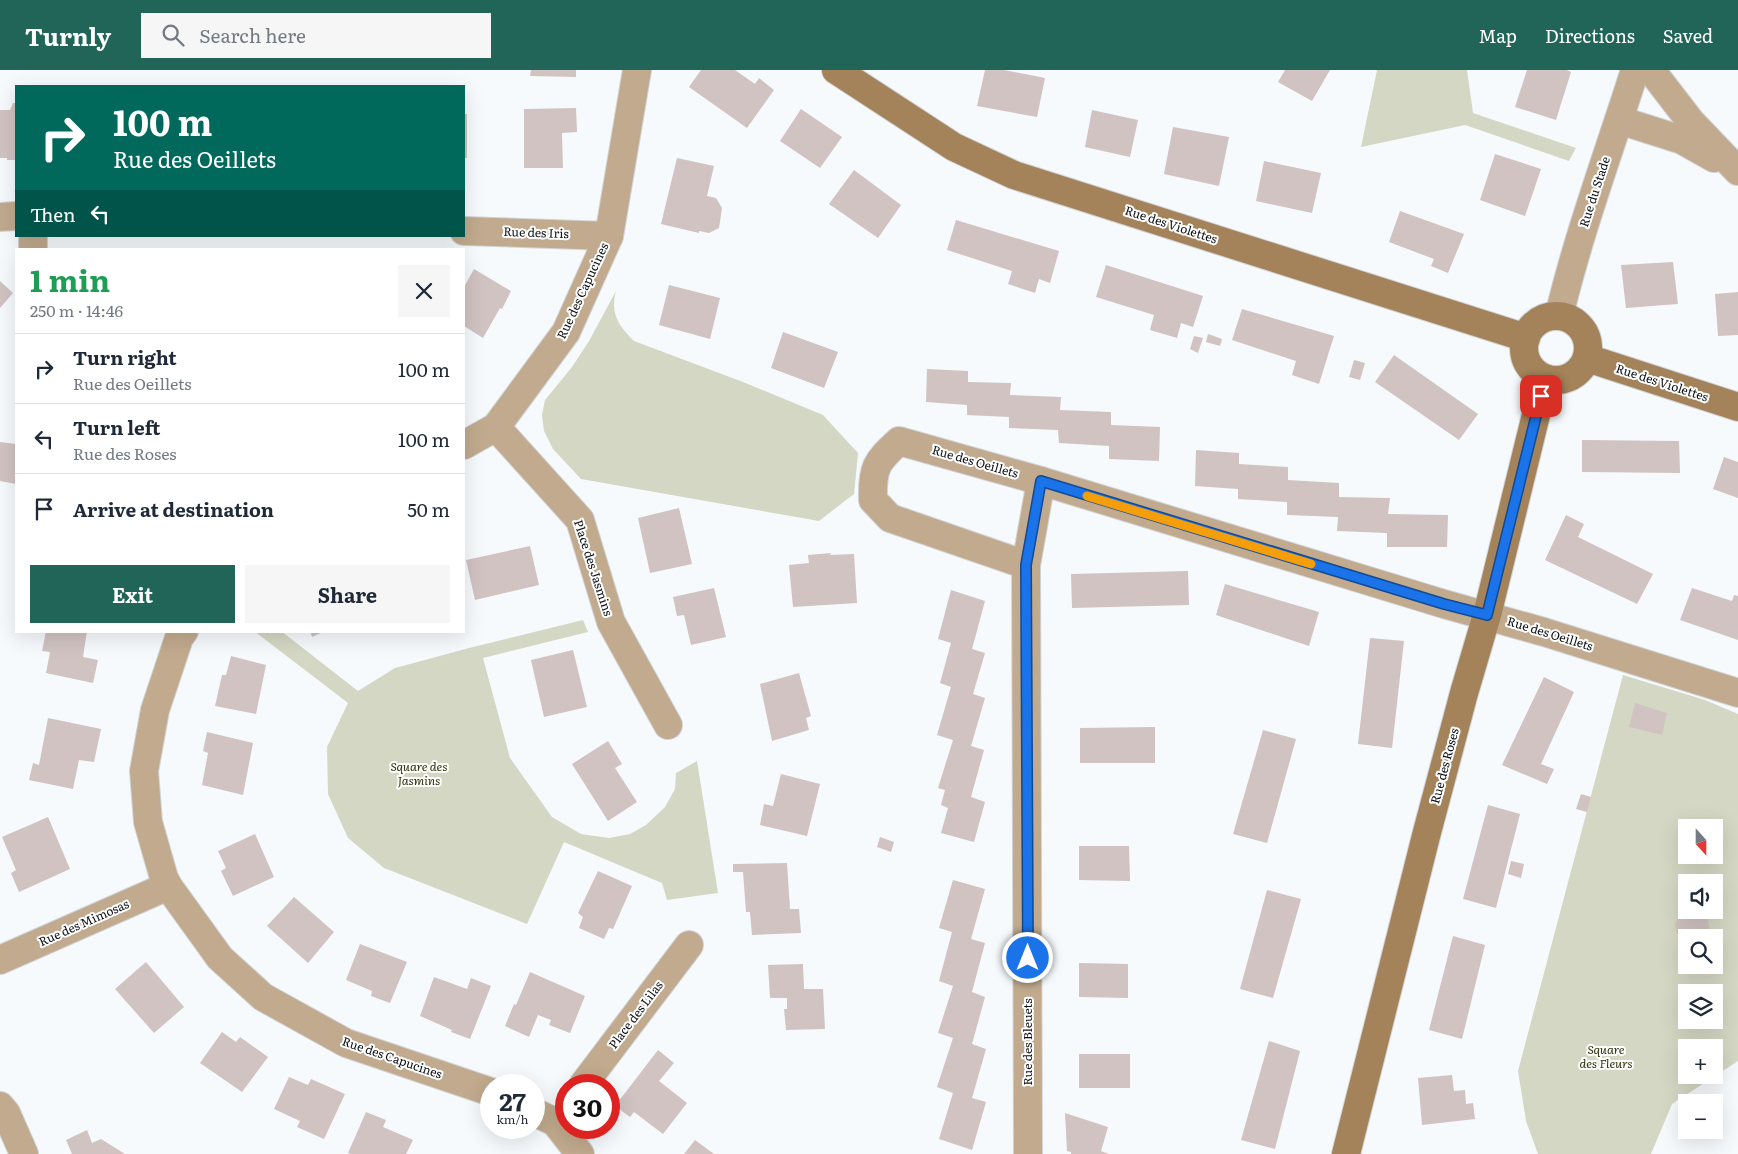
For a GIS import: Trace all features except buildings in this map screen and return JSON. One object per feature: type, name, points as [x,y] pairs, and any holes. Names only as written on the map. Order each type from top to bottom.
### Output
[{"type":"street","name":"Rue des Capucines","points":[[465,444],[496,427],[566,332],[609,236],[637,70]]},
{"type":"street","name":"Rue des Violettes","points":[[836,70],[954,147],[1014,175],[1526,338]]},
{"type":"street","name":"Rue du Stade","points":[[1559,316],[1570,272],[1603,165],[1635,70]]},
{"type":"street","points":[[1650,70],[1691,122],[1738,171]]},
{"type":"street","points":[[1619,120],[1682,140],[1738,171]]},
{"type":"street","points":[[0,217],[15,216]]},
{"type":"street","name":"Rue des Iris","points":[[465,231],[609,236]]},
{"type":"street","points":[[1559,316],[1575,321],[1583,329],[1588,344],[1587,358],[1583,366],[1575,374],[1566,378],[1545,378],[1536,372],[1526,357],[1524,349],[1526,338],[1536,323],[1543,318],[1559,316]]},
{"type":"street","name":"Rue des Violettes","points":[[1587,358],[1738,407]]},
{"type":"street","name":"Rue des Roses","points":[[1346,1154],[1423,846],[1487,615],[1545,378]]},
{"type":"street","name":"Place des Jasmins","points":[[496,427],[580,520],[611,622],[668,725]]},
{"type":"street","name":"Rue des Oeillets","points":[[1026,565],[890,518],[873,500],[872,481],[880,459],[899,441],[1041,481],[1444,604],[1487,615],[1738,693]]},
{"type":"street","name":"Rue des Bleuets","points":[[1028,1154],[1026,565],[1041,481]]},
{"type":"street","name":"Rue des Capucines","points":[[183,633],[179,638],[154,710],[144,771],[148,822],[168,886],[220,958],[263,997],[346,1043],[480,1088]]},
{"type":"street","name":"Rue des Mimosas","points":[[0,960],[168,886]]},
{"type":"street","name":"Place des Lilas","points":[[591,1074],[689,945]]},
{"type":"street","points":[[0,1106],[6,1113],[24,1154]]},
{"type":"street","points":[[552,1114],[580,1154]]},
{"type":"green space","points":[[1377,70],[1467,70],[1473,113],[1576,148],[1569,161],[1465,125],[1361,147]]},
{"type":"green space","points":[[616,291],[614,306],[617,318],[624,330],[634,341],[743,382],[823,415],[858,453],[854,494],[819,521],[581,479],[553,449],[544,431],[542,415],[545,400],[572,367],[589,341]]},
{"type":"green space","name":"Square des Jasmins","points":[[583,620],[588,632],[483,658],[510,758],[552,817],[581,834],[609,838],[630,834],[646,825],[665,807],[675,789],[676,773],[697,761],[718,893],[667,900],[662,883],[564,842],[527,924],[384,868],[348,838],[328,794],[327,747],[348,703],[257,633],[284,633],[358,691],[395,668]]},
{"type":"green space","name":"Square des Fleurs","points":[[1623,675],[1705,700],[1738,714],[1738,1061],[1723,1071],[1723,1039],[1678,1039],[1678,1084],[1703,1084],[1687,1094],[1678,1094],[1678,1100],[1672,1104],[1651,1154],[1538,1154],[1526,1121],[1518,1071]]},
{"type":"slow traffic","points":[[1087,496],[1311,564]]},
{"type":"route","points":[[1028,958],[1026,565],[1041,481],[1444,604],[1487,615],[1541,396]]}]
